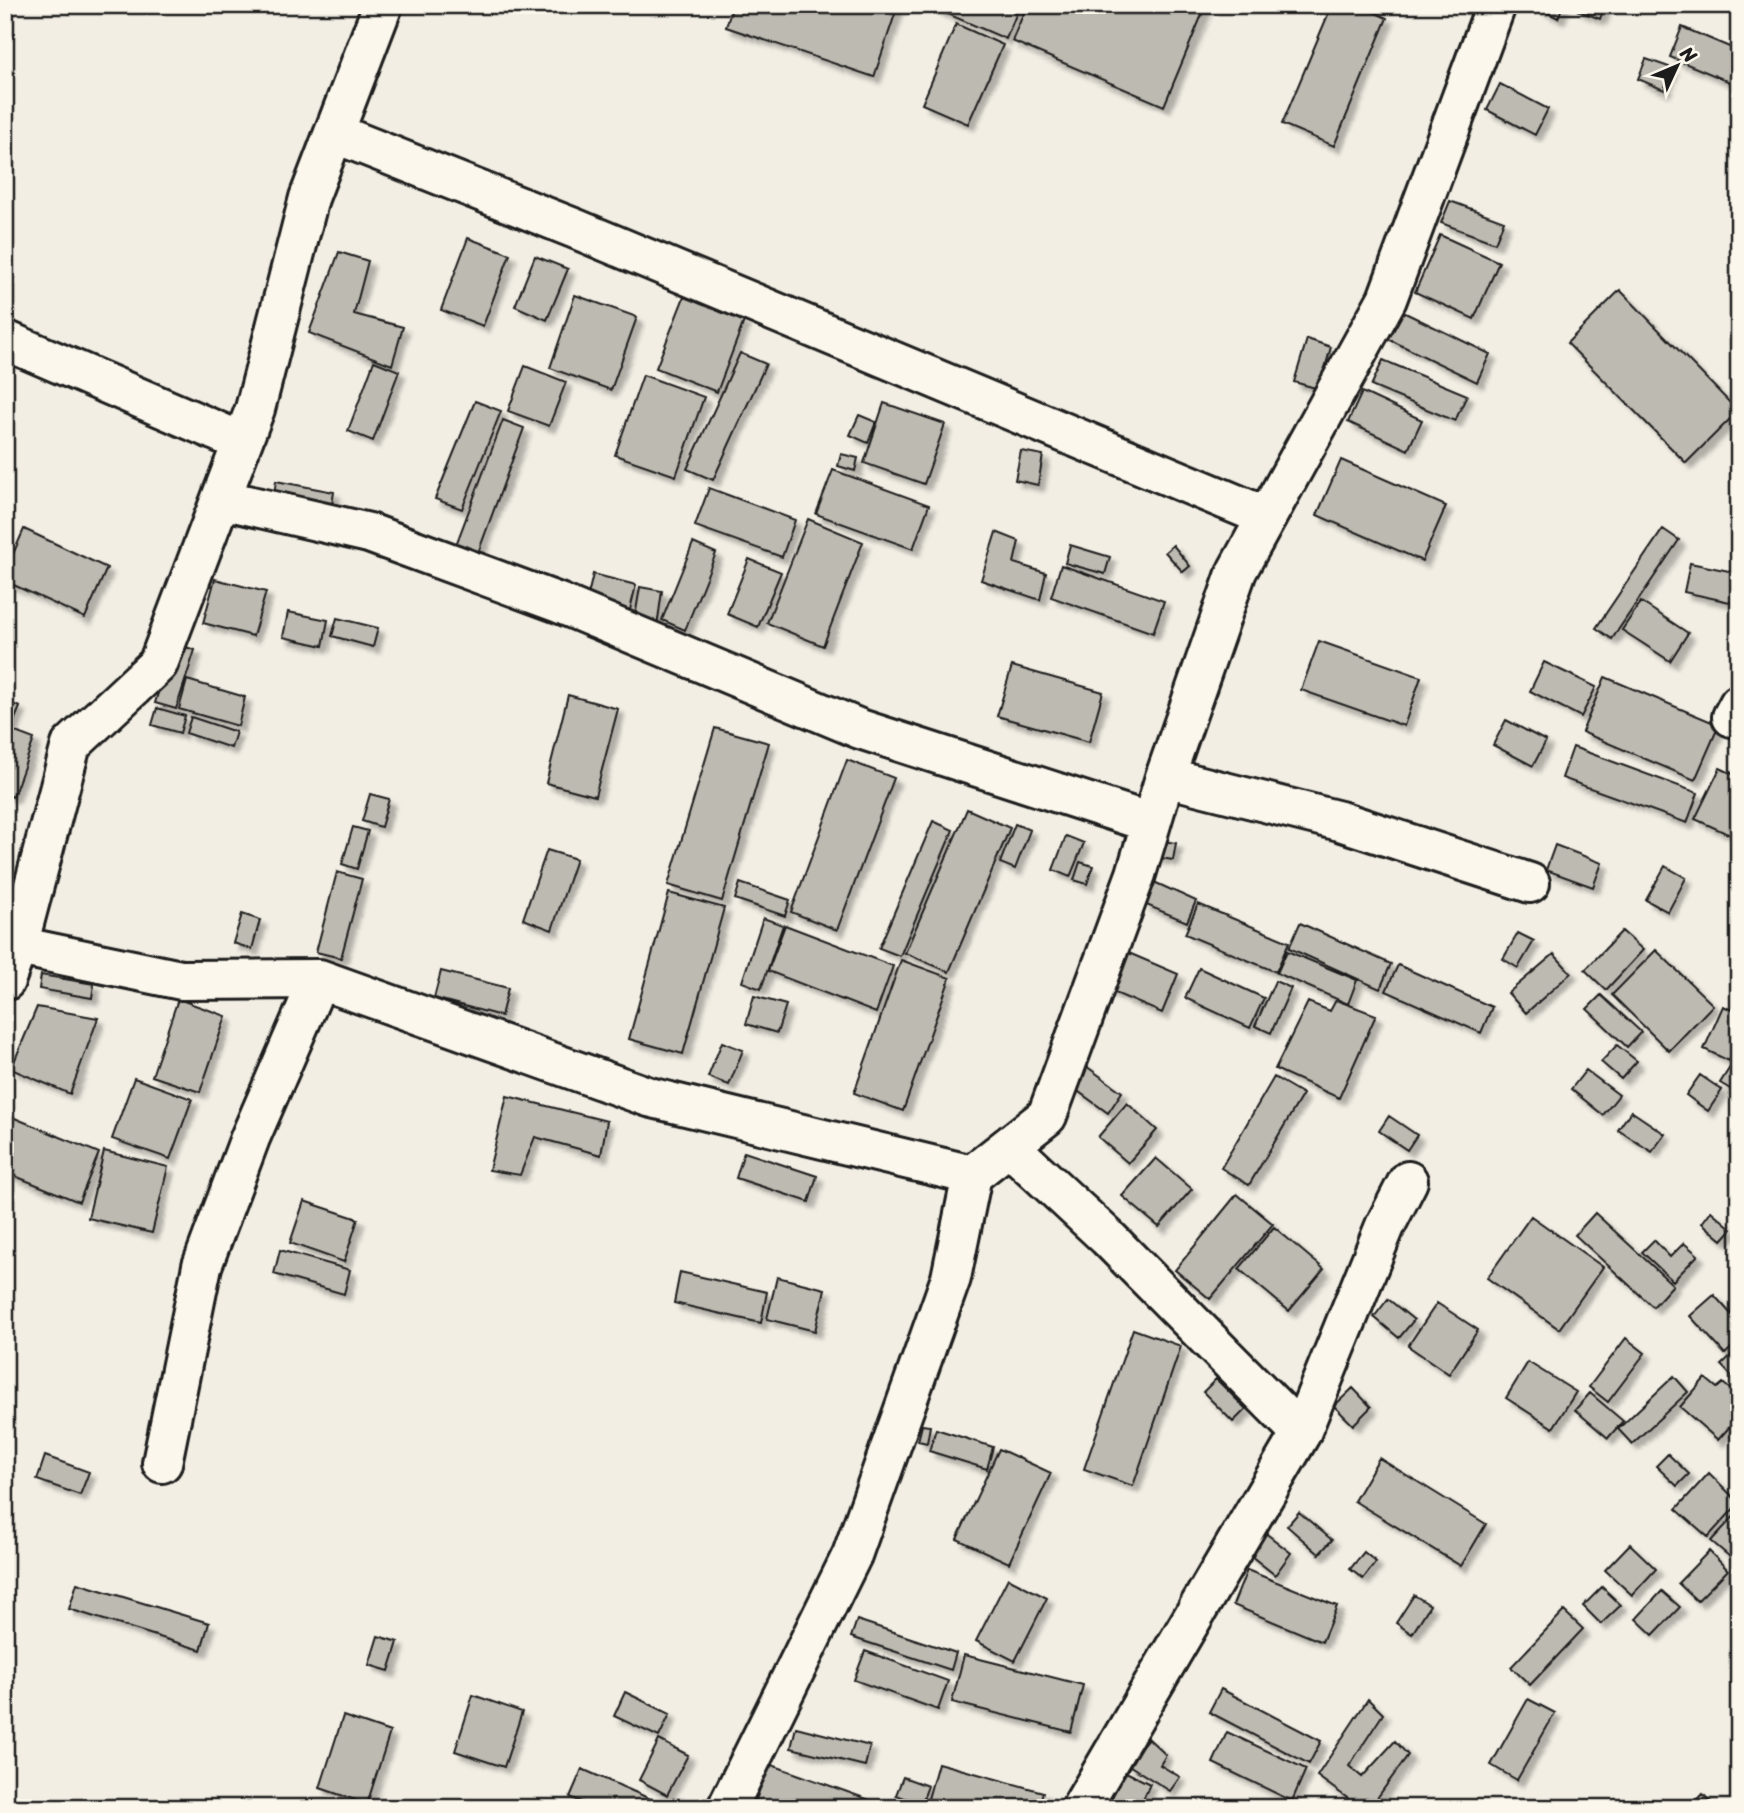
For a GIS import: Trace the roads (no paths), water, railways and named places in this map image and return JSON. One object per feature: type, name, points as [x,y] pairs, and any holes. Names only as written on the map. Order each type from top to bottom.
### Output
[{"type":"street","points":[[5,981],[12,943],[71,745],[158,664],[255,409],[309,198],[383,5]]},
{"type":"street","points":[[727,1808],[852,1555],[951,1278],[972,1175],[1047,1116],[1136,874],[1165,777],[1237,571],[1387,299],[1496,5]]},
{"type":"street","points":[[334,133],[576,229],[1267,517]]},
{"type":"street","points":[[5,340],[242,442]]},
{"type":"street","points":[[221,499],[369,533],[559,603],[860,729],[1151,822]]},
{"type":"street","points":[[1165,777],[1340,821],[1530,883]]},
{"type":"street","points":[[12,943],[181,980],[319,979],[649,1097],[972,1175]]},
{"type":"street","points":[[162,1464],[202,1266],[250,1138],[319,979]]},
{"type":"street","points":[[1009,1146],[1107,1237],[1301,1433]]},
{"type":"street","points":[[1081,1808],[1301,1433],[1385,1226],[1408,1181]]}]
